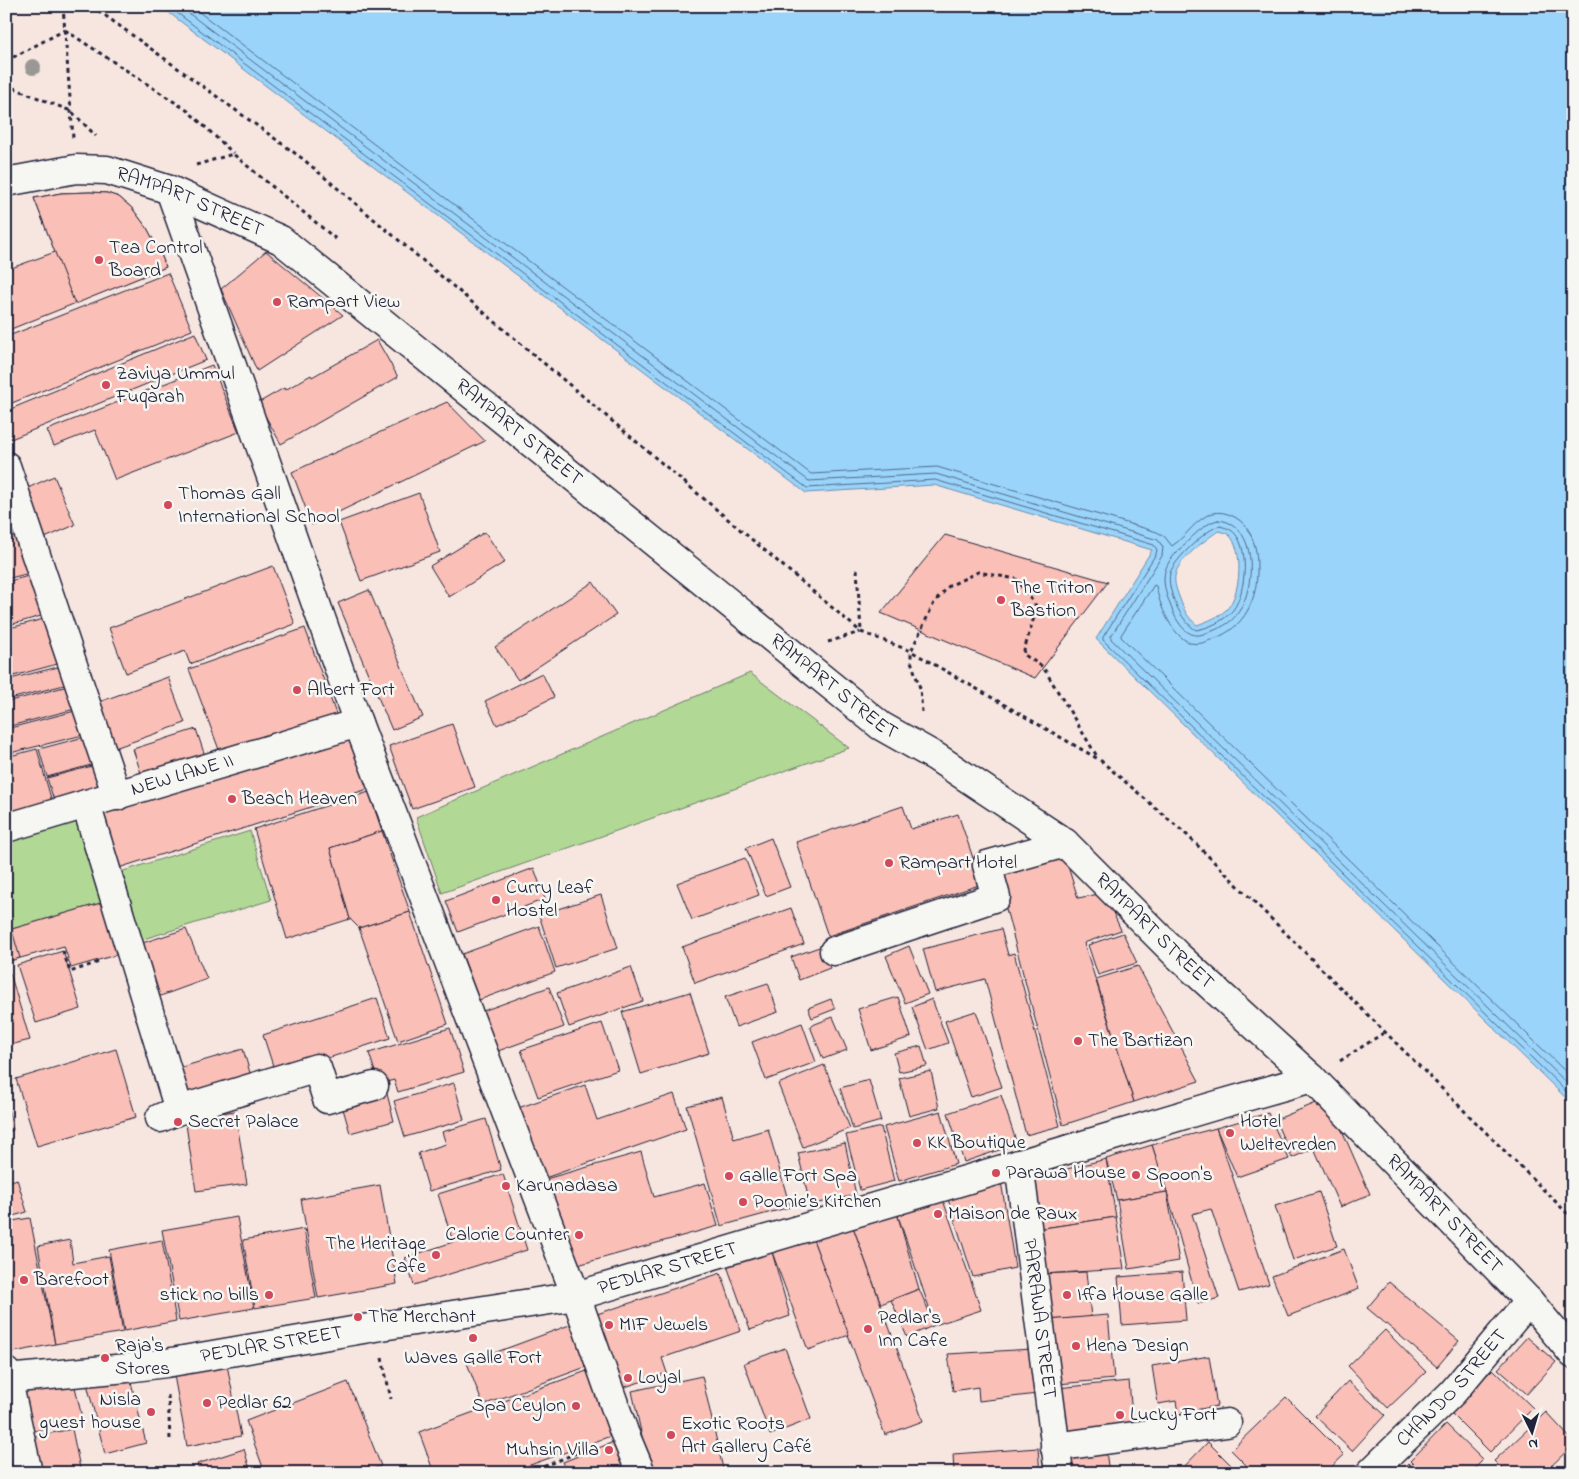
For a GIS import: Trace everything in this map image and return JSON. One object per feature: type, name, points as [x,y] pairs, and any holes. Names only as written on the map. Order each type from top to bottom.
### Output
[{"type":"street","name":"RAMPART STREET","points":[[6,182],[76,169],[106,170],[170,190],[280,240],[881,726],[915,744],[1065,843],[1176,955],[1312,1078],[1529,1300],[1573,1354]]},
{"type":"street","points":[[170,190],[358,723],[576,1296],[624,1432],[641,1473]]},
{"type":"street","points":[[6,466],[116,796]]},
{"type":"street","name":"NEW LANE II","points":[[6,828],[358,723]]},
{"type":"street","points":[[86,804],[131,952],[170,1114],[317,1068],[327,1099],[374,1086]]},
{"type":"street","points":[[834,951],[996,896],[987,865],[1065,843]]},
{"type":"street","name":"PEDLAR STREET","points":[[7,1377],[127,1368],[166,1363],[375,1327],[576,1296],[1312,1078]]},
{"type":"street","name":"PARRAWA STREET","points":[[1019,1164],[1057,1460]]},
{"type":"street","name":"CHANDO STREET","points":[[1370,1473],[1453,1392],[1529,1300]]},
{"type":"street","points":[[7,1377],[28,1473]]},
{"type":"street","points":[[1057,1460],[1226,1423]]},
{"type":"path","points":[[6,9],[13,6]]},
{"type":"path","points":[[63,6],[76,169]]},
{"type":"path","points":[[92,6],[303,159],[861,632],[911,651],[1100,760],[1187,835],[1573,1219]]},
{"type":"path","points":[[6,61],[65,30]]},
{"type":"path","points":[[65,30],[188,110],[233,154]]},
{"type":"path","points":[[856,569],[861,632]]},
{"type":"path","points":[[915,744],[922,712],[920,688],[911,661],[911,651],[934,603],[949,586],[978,572],[1016,579],[1037,607],[1023,654],[1043,667],[1100,760]]},
{"type":"path","points":[[63,951],[70,972],[131,952]]},
{"type":"path","points":[[1312,1078],[1385,1032]]},
{"type":"path","points":[[375,1327],[391,1399]]},
{"type":"path","points":[[166,1363],[170,1439]]},
{"type":"path","points":[[529,1473],[624,1432]]},
{"type":"green space","points":[[750,673],[849,748],[442,893],[416,817]]},
{"type":"green space","points":[[85,817],[111,900],[12,929],[6,910],[6,839]]},
{"type":"green space","points":[[250,831],[271,900],[137,941],[114,874]]},
{"type":"water","points":[[160,6],[1573,6],[1573,1105],[1096,639],[1152,550],[934,485],[806,493]],"holes":[[[1218,531],[1229,535],[1234,542],[1239,561],[1238,583],[1232,602],[1227,609],[1213,619],[1197,625],[1188,616],[1183,607],[1176,588],[1175,576],[1186,557]]]},
{"type":"building","name":"Tea Control Board","points":[[61,193],[107,193],[119,197],[132,208],[147,228],[166,267],[6,331],[6,270],[55,252],[34,198]]},
{"type":"building","name":"Tea Control Board","points":[[61,193],[107,193],[119,197],[132,208],[147,228],[166,267],[75,304],[34,198]]},
{"type":"building","name":"Rampart View","points":[[266,251],[343,315],[257,371],[221,289]]},
{"type":"building","points":[[168,273],[192,330],[12,403],[6,387],[6,337]]},
{"type":"building","name":"Zaviya Ummul Fuqarah","points":[[195,333],[206,360],[6,441],[8,410]]},
{"type":"building","points":[[377,340],[398,377],[281,444],[258,403],[311,375],[312,377]]},
{"type":"building","points":[[212,365],[239,432],[115,480],[95,430],[54,446],[47,430]]},
{"type":"building","points":[[447,402],[485,441],[312,525],[292,472]]},
{"type":"building","points":[[54,476],[75,525],[40,540],[19,492]]},
{"type":"building","points":[[419,493],[440,552],[361,581],[339,522]]},
{"type":"building","points":[[19,522],[34,572],[6,579],[6,525]]},
{"type":"building","points":[[485,532],[505,562],[449,597],[430,566]]},
{"type":"building","points":[[945,535],[1108,582],[1035,678],[881,613]]},
{"type":"building","points":[[273,566],[295,624],[190,664],[185,651],[126,673],[109,628]]},
{"type":"building","points":[[36,574],[48,614],[6,626],[6,582]]},
{"type":"building","points":[[593,582],[616,615],[518,680],[495,647]]},
{"type":"building","points":[[369,590],[423,717],[392,730],[338,603]]},
{"type":"building","points":[[47,618],[61,663],[6,678],[6,629]]},
{"type":"building","points":[[305,628],[336,714],[221,755],[189,669]]},
{"type":"building","points":[[62,666],[68,684],[6,700],[6,680]]},
{"type":"building","points":[[542,673],[554,697],[497,725],[485,701]]},
{"type":"building","points":[[168,677],[185,723],[112,749],[96,703]]},
{"type":"building","points":[[68,686],[75,709],[6,727],[6,702]]},
{"type":"building","points":[[75,711],[83,735],[6,754],[6,729]]},
{"type":"building","points":[[452,724],[475,787],[412,809],[389,746]]},
{"type":"building","points":[[196,729],[206,759],[143,779],[133,749]]},
{"type":"building","name":"Beach Heaven","points":[[348,731],[368,789],[112,870],[94,809]]},
{"type":"building","points":[[84,737],[91,765],[47,777],[39,749]]},
{"type":"building","points":[[37,749],[54,809],[6,821],[6,757]]},
{"type":"building","points":[[92,766],[102,794],[56,807],[47,778]]},
{"type":"building","points":[[369,792],[382,831],[330,848],[350,919],[287,939],[254,829]]},
{"type":"building","name":"Rampart Hotel","points":[[903,806],[911,829],[958,814],[982,884],[828,936],[796,842]]},
{"type":"building","points":[[382,831],[410,912],[359,928],[350,919],[330,848]]},
{"type":"building","points":[[771,838],[790,887],[766,896],[746,848]]},
{"type":"building","name":"The Bartizan","points":[[1064,854],[1078,898],[1104,893],[1121,930],[1084,943],[1134,1102],[1063,1125],[996,871]]},
{"type":"building","points":[[745,858],[759,895],[692,920],[677,883]]},
{"type":"building","name":"Curry Leaf Hostel","points":[[534,868],[545,899],[458,932],[446,901]]},
{"type":"building","points":[[601,895],[618,948],[556,968],[539,915]]},
{"type":"building","points":[[111,900],[126,952],[71,968],[64,946],[6,962],[6,910],[12,929]]},
{"type":"building","points":[[791,908],[804,944],[695,983],[682,947]]},
{"type":"building","points":[[6,910],[20,958],[6,962]]},
{"type":"building","points":[[410,912],[448,1024],[398,1041],[359,928]]},
{"type":"building","points":[[539,926],[555,972],[479,1000],[462,954]]},
{"type":"building","points":[[186,929],[207,979],[155,998],[136,945]]},
{"type":"building","points":[[1001,929],[1008,955],[1014,953],[1060,1126],[1026,1135],[985,979],[935,992],[923,949]]},
{"type":"building","points":[[1123,933],[1137,963],[1098,975],[1088,945]]},
{"type":"building","points":[[822,946],[830,968],[799,980],[791,957]]},
{"type":"building","points":[[909,946],[928,994],[905,1003],[886,956]]},
{"type":"building","points":[[63,951],[81,1009],[36,1023],[17,965]]},
{"type":"building","points":[[1138,966],[1199,1081],[1134,1102],[1096,979]]},
{"type":"building","points":[[631,967],[643,1001],[569,1027],[557,993]]},
{"type":"building","points":[[10,973],[30,1040],[6,1046],[6,974]]},
{"type":"building","points":[[768,983],[778,1012],[736,1027],[725,997]]},
{"type":"building","points":[[549,987],[564,1027],[498,1051],[483,1011]]},
{"type":"building","points":[[690,992],[709,1053],[641,1074],[622,1012]]},
{"type":"building","points":[[898,997],[911,1037],[871,1050],[858,1009]]},
{"type":"building","points":[[377,998],[390,1038],[276,1075],[263,1035]]},
{"type":"building","points":[[831,999],[835,1009],[812,1018],[808,1008]]},
{"type":"building","points":[[932,999],[948,1043],[928,1050],[912,1007]]},
{"type":"building","points":[[976,1011],[1002,1087],[971,1097],[945,1021]]},
{"type":"building","points":[[833,1017],[847,1050],[823,1059],[810,1026]]},
{"type":"building","points":[[602,1023],[618,1070],[538,1097],[521,1050]]},
{"type":"building","points":[[802,1023],[816,1062],[766,1080],[752,1042]]},
{"type":"building","points":[[450,1028],[464,1072],[398,1092],[394,1080],[379,1084],[369,1053]]},
{"type":"building","points":[[921,1046],[927,1066],[899,1072],[894,1053]]},
{"type":"building","points":[[116,1049],[136,1117],[37,1146],[16,1079]]},
{"type":"building","points":[[243,1049],[253,1083],[185,1104],[175,1069]]},
{"type":"building","points":[[824,1065],[850,1128],[803,1147],[778,1084]]},
{"type":"building","points":[[931,1071],[939,1108],[909,1116],[899,1078]]},
{"type":"building","points":[[869,1080],[881,1121],[853,1129],[840,1088]]},
{"type":"building","points":[[454,1083],[464,1120],[405,1137],[394,1101]]},
{"type":"building","points":[[585,1085],[597,1120],[674,1094],[686,1129],[539,1180],[515,1109]]},
{"type":"building","points":[[386,1090],[394,1121],[350,1133],[341,1102]]},
{"type":"building","points":[[1001,1095],[1017,1144],[964,1162],[948,1113]]},
{"type":"building","points":[[722,1097],[734,1139],[768,1129],[790,1207],[721,1226],[687,1106]]},
{"type":"building","points":[[6,1098],[13,1130],[6,1132]]},
{"type":"building","points":[[1316,1103],[1318,1108],[1330,1103],[1370,1194],[1340,1207],[1314,1148],[1292,1158],[1275,1120]]},
{"type":"building","points":[[235,1111],[247,1184],[196,1191],[185,1118]]},
{"type":"building","points":[[941,1111],[956,1164],[899,1181],[884,1127]]},
{"type":"building","points":[[1268,1113],[1289,1159],[1237,1177],[1216,1128]]},
{"type":"building","points":[[486,1119],[501,1170],[429,1191],[418,1153],[446,1144],[442,1132]]},
{"type":"building","points":[[881,1127],[894,1181],[860,1190],[846,1135]]},
{"type":"building","points":[[1216,1128],[1269,1284],[1239,1292],[1211,1209],[1192,1214],[1219,1298],[1198,1304],[1152,1145]]},
{"type":"building","points":[[845,1143],[856,1195],[810,1205],[798,1153]]},
{"type":"building","name":"Spoon's","points":[[1152,1145],[1167,1192],[1117,1200],[1106,1159]]},
{"type":"building","points":[[641,1152],[654,1197],[705,1183],[718,1226],[567,1268],[542,1180]]},
{"type":"building","points":[[1106,1159],[1116,1217],[1037,1229],[1032,1178]]},
{"type":"building","points":[[503,1174],[527,1250],[414,1285],[405,1258],[453,1242],[438,1194]]},
{"type":"building","points":[[17,1179],[27,1212],[6,1218],[6,1183]]},
{"type":"building","points":[[1001,1181],[1015,1268],[973,1277],[948,1199]]},
{"type":"building","points":[[380,1185],[397,1284],[318,1298],[301,1199]]},
{"type":"building","points":[[1167,1192],[1179,1261],[1129,1269],[1117,1200]]},
{"type":"building","points":[[1319,1192],[1337,1246],[1293,1260],[1275,1206]]},
{"type":"building","points":[[943,1200],[981,1310],[935,1325],[897,1213]]},
{"type":"building","points":[[897,1213],[919,1289],[881,1304],[853,1227]]},
{"type":"building","points":[[237,1217],[254,1308],[179,1321],[162,1230]]},
{"type":"building","points":[[1116,1217],[1124,1269],[1043,1274],[1037,1229]]},
{"type":"building","name":"Barefoot","points":[[30,1218],[55,1344],[9,1353],[6,1338],[6,1222]]},
{"type":"building","name":"Pedlar's Inn Cafe","points":[[853,1227],[923,1421],[885,1435],[812,1237]]},
{"type":"building","points":[[304,1229],[316,1298],[255,1308],[243,1240]]},
{"type":"building","points":[[812,1237],[849,1335],[808,1350],[772,1252]]},
{"type":"building","points":[[70,1240],[73,1263],[109,1256],[123,1332],[55,1344],[38,1246]]},
{"type":"building","points":[[162,1240],[176,1321],[124,1331],[109,1250]]},
{"type":"building","points":[[1344,1249],[1359,1289],[1288,1316],[1272,1276]]},
{"type":"building","points":[[772,1252],[790,1316],[750,1330],[726,1263]]},
{"type":"building","name":"Iffa House Galle","points":[[1086,1272],[1091,1317],[1048,1320],[1043,1274]]},
{"type":"building","points":[[1182,1272],[1186,1320],[1122,1325],[1118,1277]]},
{"type":"building","points":[[721,1273],[741,1331],[662,1358],[667,1373],[619,1389],[594,1315]]},
{"type":"building","points":[[1389,1282],[1459,1341],[1437,1367],[1367,1308]]},
{"type":"building","points":[[919,1289],[935,1325],[907,1337],[891,1300]]},
{"type":"building","points":[[1108,1315],[1114,1379],[1058,1384],[1048,1320]]},
{"type":"building","points":[[575,1323],[591,1365],[483,1405],[467,1363]]},
{"type":"building","points":[[1385,1330],[1426,1372],[1388,1408],[1348,1366]]},
{"type":"building","points":[[1527,1337],[1556,1362],[1527,1394],[1498,1369]]},
{"type":"building","points":[[785,1348],[811,1419],[770,1435],[744,1363]]},
{"type":"building","points":[[1032,1349],[1037,1394],[979,1401],[978,1387],[953,1391],[948,1354]]},
{"type":"building","points":[[1209,1356],[1217,1406],[1178,1413],[1176,1401],[1158,1404],[1152,1366]]},
{"type":"building","name":"Pedlar 62","points":[[226,1360],[241,1436],[187,1446],[173,1370]]},
{"type":"building","points":[[595,1368],[619,1433],[508,1473],[434,1473],[419,1432]]},
{"type":"building","points":[[1493,1369],[1533,1408],[1490,1452],[1450,1412]]},
{"type":"building","points":[[129,1374],[146,1443],[105,1454],[87,1384]]},
{"type":"building","points":[[702,1376],[724,1473],[650,1473],[632,1391]]},
{"type":"building","points":[[73,1378],[83,1422],[24,1433],[15,1387]]},
{"type":"building","points":[[1129,1381],[1133,1427],[1064,1436],[1057,1388]]},
{"type":"building","points":[[1348,1381],[1385,1415],[1352,1451],[1315,1416]]},
{"type":"building","points":[[348,1382],[381,1466],[362,1473],[265,1473],[246,1421]]},
{"type":"building","points":[[1286,1397],[1344,1455],[1325,1473],[1254,1473],[1231,1450]]},
{"type":"building","points":[[1546,1412],[1573,1441],[1573,1445],[1544,1473],[1506,1473],[1494,1461]]},
{"type":"building","points":[[1446,1424],[1483,1460],[1470,1473],[1422,1473],[1410,1461]]},
{"type":"building","points":[[72,1429],[81,1473],[38,1473],[31,1437]]},
{"type":"building","name":"Muhsin Villa","points":[[621,1439],[635,1473],[568,1473],[563,1462]]},
{"type":"building","points":[[1208,1442],[1239,1473],[1178,1473]]},
{"type":"building","points":[[1105,1444],[1109,1473],[1071,1473],[1068,1449]]},
{"type":"building","points":[[1038,1448],[1040,1473],[954,1473],[953,1454]]},
{"type":"building","points":[[244,1449],[251,1473],[200,1473],[197,1464]]},
{"type":"building","points":[[1408,1463],[1418,1473],[1399,1473]]},
{"type":"place","name":"Tea Control Board","points":[[99,260]]},
{"type":"place","name":"Rampart View","points":[[277,302]]},
{"type":"place","name":"Zaviya Ummul Fuqarah","points":[[106,385]]},
{"type":"place","name":"Thomas Gall International School","points":[[168,505]]},
{"type":"place","name":"The Triton Bastion","points":[[1001,600]]},
{"type":"place","name":"Albert Fort","points":[[297,690]]},
{"type":"place","name":"Beach Heaven","points":[[232,799]]},
{"type":"place","name":"Rampart Hotel","points":[[889,863]]},
{"type":"place","name":"Curry Leaf Hostel","points":[[496,900]]},
{"type":"place","name":"The Bartizan","points":[[1078,1041]]},
{"type":"place","name":"Secret Palace","points":[[178,1122]]},
{"type":"place","name":"Hotel Weltevreden","points":[[1230,1133]]},
{"type":"place","name":"KK Boutique","points":[[917,1143]]},
{"type":"place","name":"Parawa House","points":[[996,1173]]},
{"type":"place","name":"Spoon's","points":[[1136,1175]]},
{"type":"place","name":"Galle Fort Spa","points":[[729,1176]]},
{"type":"place","name":"Karunadasa","points":[[506,1186]]},
{"type":"place","name":"Poonie’s Kitchen","points":[[743,1202]]},
{"type":"place","name":"Maison de Raux","points":[[938,1214]]},
{"type":"place","name":"Calorie Counter","points":[[579,1235]]},
{"type":"place","name":"The Heritage Cafe","points":[[436,1255]]},
{"type":"place","name":"Barefoot","points":[[24,1280]]},
{"type":"place","name":"stick no bills","points":[[269,1295]]},
{"type":"place","name":"Iffa House Galle","points":[[1067,1295]]},
{"type":"place","name":"The Merchant","points":[[358,1317]]},
{"type":"place","name":"MIF Jewels","points":[[609,1325]]},
{"type":"place","name":"Pedlar's Inn Cafe","points":[[868,1329]]},
{"type":"place","name":"Waves Galle Fort","points":[[473,1338]]},
{"type":"place","name":"Hena Design","points":[[1076,1346]]},
{"type":"place","name":"Raja's Stores","points":[[105,1358]]},
{"type":"place","name":"Loyal","points":[[628,1378]]},
{"type":"place","name":"Pedlar 62","points":[[207,1403]]},
{"type":"place","name":"Spa Ceylon","points":[[576,1406]]},
{"type":"place","name":"Nisla guest house","points":[[151,1412]]},
{"type":"place","name":"Lucky Fort","points":[[1120,1415]]},
{"type":"place","name":"Exotic Roots Art Gallery Café","points":[[671,1435]]},
{"type":"place","name":"Muhsin Villa","points":[[609,1450]]}]
